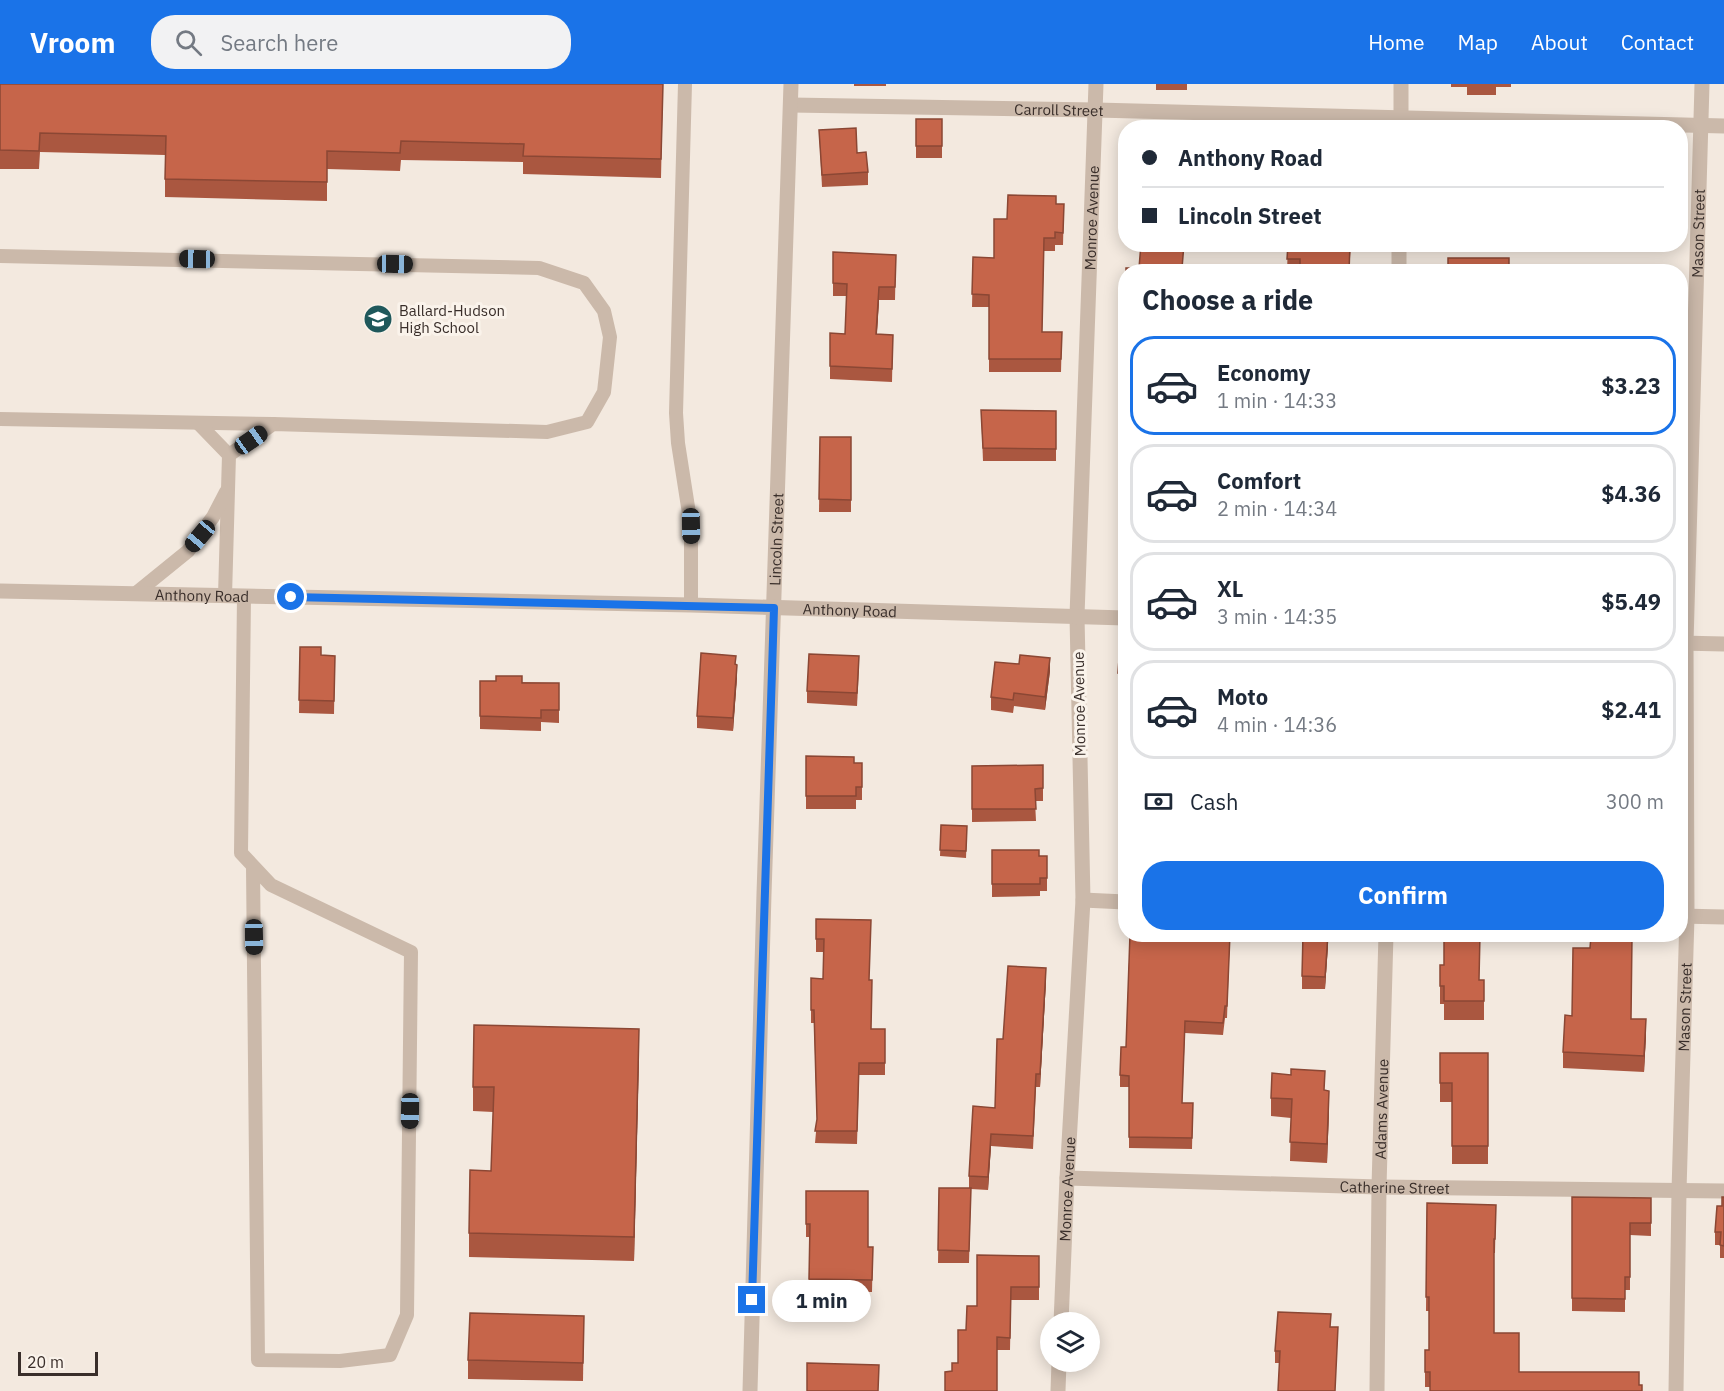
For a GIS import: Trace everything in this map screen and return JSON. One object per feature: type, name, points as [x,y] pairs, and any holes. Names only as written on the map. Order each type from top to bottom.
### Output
[{"type":"street","name":"Lincoln Street","points":[[750,1391],[791,84]]},
{"type":"street","name":"Monroe Avenue","points":[[1061,1312],[1083,900],[1077,616],[1096,84]]},
{"type":"street","points":[[1401,84],[1401,120]]},
{"type":"street","name":"Mason Street","points":[[1688,507],[1702,84]]},
{"type":"street","name":"Carroll Street","points":[[791,105],[1096,110],[1331,120]]},
{"type":"street","name":"Carroll Street","points":[[1688,126],[1724,126]]},
{"type":"street","name":"Anthony Road","points":[[0,591],[691,605],[1118,618]]},
{"type":"street","points":[[1688,643],[1724,644]]},
{"type":"street","points":[[1083,900],[1118,902]]},
{"type":"street","points":[[1688,916],[1724,917]]},
{"type":"street","name":"Adams Avenue","points":[[1377,1391],[1379,1187],[1386,942]]},
{"type":"street","name":"Mason Street","points":[[1676,1391],[1683,942]]},
{"type":"street","name":"Catherine Street","points":[[1067,1178],[1379,1187],[1724,1191]]},
{"type":"street","points":[[1058,1391],[1059,1372]]},
{"type":"lane","points":[[685,84],[676,413],[678,443],[691,526],[691,605]]},
{"type":"lane","points":[[0,256],[539,268],[584,284],[604,311],[610,337],[604,392],[586,422],[547,432],[4,419]]},
{"type":"lane","points":[[198,423],[229,455],[225,596]]},
{"type":"lane","points":[[229,455],[273,424]]},
{"type":"lane","points":[[135,594],[188,551],[213,517],[228,488]]},
{"type":"lane","points":[[244,597],[241,853],[271,885],[411,952],[407,1315],[390,1355],[340,1361],[258,1360],[253,867]]},
{"type":"building","points":[[0,84],[663,84],[661,159],[523,156],[524,144],[401,141],[400,153],[327,151],[327,182],[165,179],[166,136],[40,133],[39,151],[0,150]]},
{"type":"building","points":[[916,119],[942,119],[942,146],[916,146]]},
{"type":"building","points":[[856,128],[857,153],[866,152],[868,172],[822,175],[819,130]]},
{"type":"building","points":[[1008,195],[1056,196],[1056,204],[1064,204],[1063,233],[1055,232],[1055,238],[1044,238],[1042,332],[1062,332],[1061,359],[989,359],[989,295],[972,294],[973,257],[994,258],[994,219],[1007,219]]},
{"type":"building","points":[[833,252],[896,255],[895,287],[879,287],[876,334],[893,335],[892,369],[830,366],[830,333],[845,334],[847,284],[833,283]]},
{"type":"building","points":[[1140,252],[1183,252],[1182,264],[1139,264]]},
{"type":"building","points":[[1287,252],[1350,252],[1349,264],[1300,264],[1300,259],[1287,259]]},
{"type":"building","points":[[1448,258],[1509,258],[1509,264],[1448,264]]},
{"type":"building","points":[[981,410],[1056,411],[1056,449],[983,448]]},
{"type":"building","points":[[820,437],[851,437],[851,500],[819,499]]},
{"type":"building","points":[[300,647],[321,647],[321,655],[335,656],[334,701],[299,700]]},
{"type":"building","points":[[701,653],[736,656],[733,718],[697,716]]},
{"type":"building","points":[[809,654],[859,656],[857,693],[807,691]]},
{"type":"building","points":[[1020,655],[1050,658],[1045,697],[1014,693],[1013,700],[991,697],[995,662],[1019,664]]},
{"type":"building","points":[[496,676],[522,676],[522,683],[559,683],[559,710],[541,710],[541,718],[480,716],[480,681],[496,681]]},
{"type":"building","points":[[806,756],[854,757],[854,763],[862,763],[862,787],[856,787],[856,796],[806,796]]},
{"type":"building","points":[[1043,765],[1043,788],[1035,789],[1036,809],[972,809],[972,766]]},
{"type":"building","points":[[941,825],[967,826],[966,851],[940,850]]},
{"type":"building","points":[[992,850],[1039,850],[1039,856],[1047,856],[1047,878],[1040,878],[1040,884],[992,884]]},
{"type":"building","points":[[816,919],[871,920],[869,980],[872,980],[871,1029],[885,1029],[885,1063],[859,1063],[857,1131],[815,1131],[817,1119],[811,978],[823,979],[824,939],[816,939]]},
{"type":"building","points":[[1130,942],[1230,942],[1227,1006],[1225,1006],[1223,1023],[1185,1021],[1182,1103],[1193,1103],[1192,1138],[1129,1137],[1129,1076],[1120,1075],[1121,1047],[1126,1047]]},
{"type":"building","points":[[1303,942],[1327,942],[1325,977],[1302,976]]},
{"type":"building","points":[[1444,942],[1480,942],[1479,980],[1484,980],[1484,1001],[1444,1001],[1444,986],[1440,986],[1440,965],[1444,965]]},
{"type":"building","points":[[1590,942],[1632,942],[1631,1019],[1646,1019],[1644,1056],[1563,1052],[1565,1015],[1572,1016],[1573,948],[1590,948]]},
{"type":"building","points":[[1008,966],[1046,968],[1040,1074],[1036,1074],[1033,1136],[991,1134],[988,1177],[969,1176],[973,1106],[995,1108],[997,1039],[1003,1039]]},
{"type":"building","points":[[474,1025],[639,1029],[634,1237],[469,1233],[470,1170],[491,1171],[494,1087],[473,1087]]},
{"type":"building","points":[[1440,1053],[1488,1053],[1488,1146],[1452,1146],[1452,1083],[1440,1083]]},
{"type":"building","points":[[1291,1069],[1325,1071],[1324,1090],[1329,1091],[1327,1144],[1290,1142],[1292,1099],[1271,1098],[1272,1073],[1291,1075]]},
{"type":"building","points":[[939,1188],[971,1188],[969,1251],[938,1250]]},
{"type":"building","points":[[806,1191],[868,1191],[868,1247],[873,1247],[872,1280],[809,1279],[810,1224],[806,1224]]},
{"type":"building","points":[[1572,1197],[1651,1198],[1651,1223],[1630,1223],[1630,1277],[1625,1277],[1625,1299],[1572,1298]]},
{"type":"building","points":[[1722,1197],[1724,1197],[1724,1246],[1720,1245],[1721,1232],[1715,1232],[1717,1206],[1722,1206]]},
{"type":"building","points":[[1427,1203],[1496,1205],[1494,1333],[1519,1333],[1519,1372],[1639,1372],[1639,1385],[1642,1385],[1642,1391],[1430,1391],[1430,1372],[1425,1372],[1425,1350],[1429,1350],[1429,1297],[1426,1297]]},
{"type":"building","points":[[977,1255],[1039,1256],[1039,1287],[1011,1287],[1010,1338],[997,1337],[997,1391],[945,1391],[945,1372],[952,1371],[952,1363],[958,1363],[958,1330],[966,1330],[967,1306],[977,1306]]},
{"type":"building","points":[[1278,1312],[1331,1314],[1330,1327],[1338,1327],[1335,1391],[1278,1391],[1280,1351],[1275,1351]]},
{"type":"building","points":[[470,1313],[584,1316],[583,1363],[468,1360]]},
{"type":"building","points":[[807,1363],[879,1365],[878,1391],[807,1391]]},
{"type":"place","name":"Ballard-Hudson High School","points":[[378,319]]},
{"type":"route","points":[[291,597],[774,608],[752,1300]]}]
